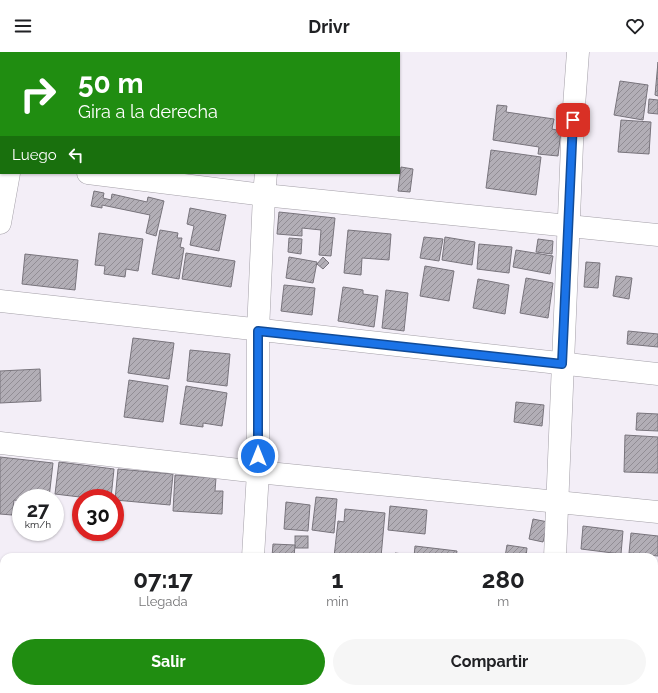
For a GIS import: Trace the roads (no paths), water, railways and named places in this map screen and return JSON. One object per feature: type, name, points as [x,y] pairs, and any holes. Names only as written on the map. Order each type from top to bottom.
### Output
[{"type":"street","points":[[555,553],[573,120],[578,52]]},
{"type":"street","points":[[0,223],[9,174]]},
{"type":"street","points":[[96,174],[264,196],[658,235]]},
{"type":"street","points":[[253,553],[258,472],[258,331],[266,174]]},
{"type":"street","points":[[0,302],[658,374]]},
{"type":"street","points":[[0,443],[258,472],[658,512]]}]
